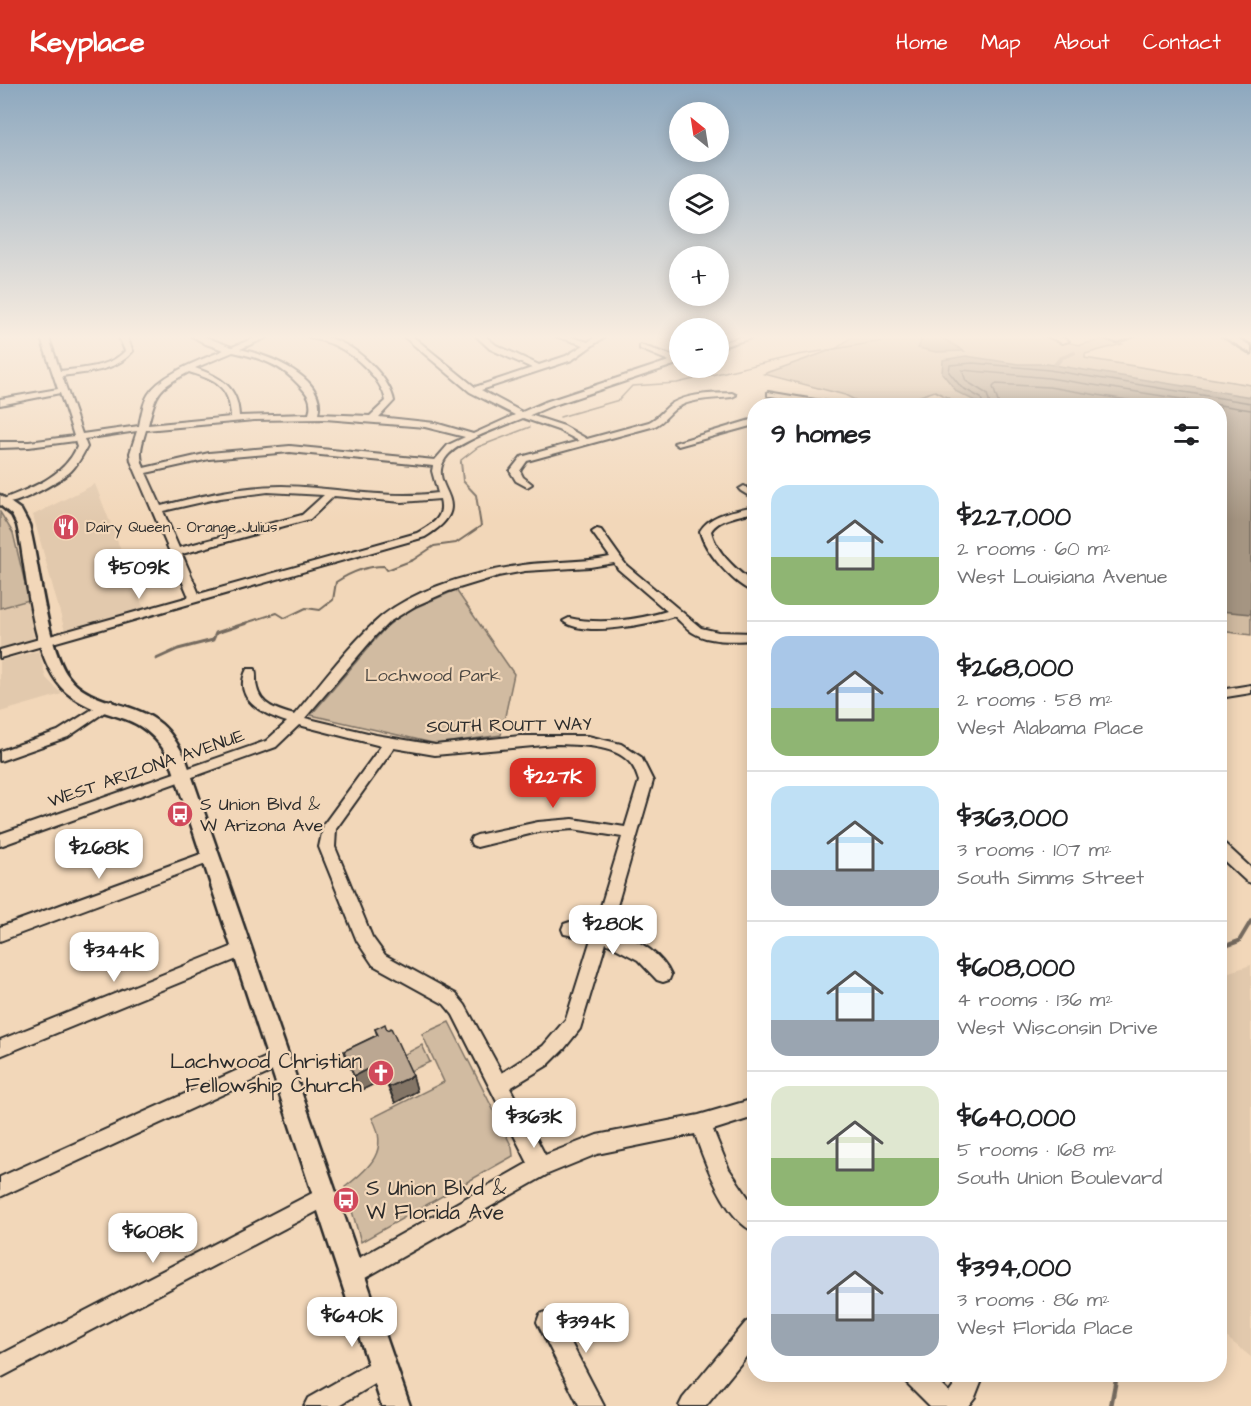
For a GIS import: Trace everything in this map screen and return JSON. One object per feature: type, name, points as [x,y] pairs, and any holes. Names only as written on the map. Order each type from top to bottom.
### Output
[{"type":"main road","points":[[2,501],[16,513],[23,525],[57,670],[67,683],[88,698],[139,716],[157,728],[173,751],[396,1406]]},
{"type":"street","points":[[0,402],[28,397]]},
{"type":"street","points":[[2,501],[38,487],[66,470],[81,451],[81,438],[66,397]]},
{"type":"street","points":[[153,397],[135,453],[196,599]]},
{"type":"street","points":[[232,397],[235,401],[235,420]]},
{"type":"street","points":[[313,397],[316,406],[313,415]]},
{"type":"street","points":[[372,419],[390,400],[389,397]]},
{"type":"street","points":[[486,397],[525,416],[572,430],[586,441]]},
{"type":"street","points":[[0,654],[403,541],[437,526],[447,511],[444,495],[436,477],[436,463],[451,447],[567,397]]},
{"type":"street","points":[[527,484],[519,478],[515,471],[524,459],[658,422],[665,417],[671,407],[680,403],[721,397]]},
{"type":"street","points":[[0,445],[36,445],[142,429],[313,415],[449,428],[472,437]]},
{"type":"street","points":[[678,443],[747,424]]},
{"type":"street","points":[[141,471],[209,456],[290,449],[436,463]]},
{"type":"street","points":[[158,510],[242,492],[284,489],[393,501],[444,495]]},
{"type":"street","points":[[176,552],[306,517],[330,494]]},
{"type":"street","points":[[747,511],[717,521],[706,529],[705,538],[747,582]]},
{"type":"street","points":[[597,532],[616,559],[697,630],[710,635],[747,637]]},
{"type":"street","name":"WEST ARIZONA AVENUE","points":[[0,840],[271,744],[297,720],[386,620],[409,605],[468,581],[512,570],[590,565],[616,559]]},
{"type":"street","points":[[569,621],[583,625],[651,620],[675,612]]},
{"type":"street","name":"SOUTH ROUTT WAY","points":[[251,672],[249,684],[260,705],[273,713],[297,720],[434,750],[495,741],[573,740],[615,746],[635,756],[645,770],[646,781],[574,1023],[560,1045],[540,1062],[500,1084]]},
{"type":"street","points":[[1227,691],[1251,689]]},
{"type":"street","points":[[0,756],[63,735],[107,704]]},
{"type":"street","points":[[391,742],[329,828],[327,847],[364,941],[379,960],[450,999],[459,1010],[500,1084],[541,1167]]},
{"type":"street","points":[[477,841],[538,827],[573,824],[631,833]]},
{"type":"street","points":[[1227,855],[1251,877]]},
{"type":"street","points":[[0,934],[209,857]]},
{"type":"street","points":[[570,929],[600,933],[640,950],[663,975]]},
{"type":"street","points":[[0,1048],[241,950]]},
{"type":"street","points":[[0,1187],[278,1060]]},
{"type":"street","points":[[351,1275],[541,1167],[604,1143],[702,1125],[747,1110]]},
{"type":"street","points":[[702,1125],[724,1181],[736,1202],[747,1214]]},
{"type":"street","points":[[0,1367],[324,1197]]},
{"type":"street","points":[[548,1322],[592,1406]]},
{"type":"street","points":[[691,1406],[747,1338]]},
{"type":"street","points":[[316,1406],[382,1367]]},
{"type":"street","points":[[922,1382],[947,1406]]},
{"type":"street","points":[[954,1406],[970,1382]]},
{"type":"shaded area","points":[[95,484],[144,609],[65,631],[33,515]]},
{"type":"shaded area","points":[[28,601],[34,639],[0,648],[0,608]]},
{"type":"shaded area","points":[[39,651],[46,678],[62,694],[0,712],[0,661]]},
{"type":"shaded area","points":[[1251,965],[1251,1357],[1227,1338],[1227,973]]},
{"type":"green space","points":[[848,397],[918,397],[914,398]]},
{"type":"green space","points":[[946,397],[1251,397],[1251,635],[1227,632],[1227,398]]},
{"type":"green space","points":[[0,512],[13,533],[29,600],[0,608]]},
{"type":"green space","name":"Lochwood Park","points":[[456,590],[514,674],[501,735],[437,744],[311,715],[385,628],[405,612]]},
{"type":"green space","points":[[449,1022],[512,1147],[513,1156],[361,1242],[345,1187],[362,1173],[375,1157],[379,1140],[372,1118],[444,1082],[422,1034]]},
{"type":"green space","points":[[422,1045],[430,1062],[410,1071],[403,1055]]},
{"type":"water","points":[[966,397],[1251,397],[1251,614],[1227,612],[1227,398]]},
{"type":"building","points":[[385,1024],[387,1030],[391,1028],[413,1076],[389,1087],[379,1063],[354,1076],[344,1051],[378,1035],[375,1029]]},
{"type":"waterway","points":[[560,417],[619,400],[622,397]]},
{"type":"waterway","points":[[461,462],[478,447],[530,427]]},
{"type":"waterway","points":[[242,624],[277,613],[285,618],[306,608],[320,610],[333,600],[336,582],[347,575],[371,567],[384,566],[387,570],[413,560],[434,546],[456,543],[481,526],[476,495],[463,481],[461,462]]},
{"type":"waterway","points":[[156,659],[178,649],[213,640],[216,633],[247,623]]},
{"type":"waterway","points":[[1227,945],[1239,941],[1251,921]]},
{"type":"waterway","points":[[1111,1406],[1116,1382]]},
{"type":"place","name":"Dairy Queen - Orange Julius","points":[[66,527]]},
{"type":"place","name":"S Union Blvd & W Arizona Ave","points":[[180,814]]},
{"type":"place","name":"Lachwood Christian Fellowship Church","points":[[381,1073]]},
{"type":"place","name":"S Union Blvd & W Florida Ave","points":[[346,1200]]}]
